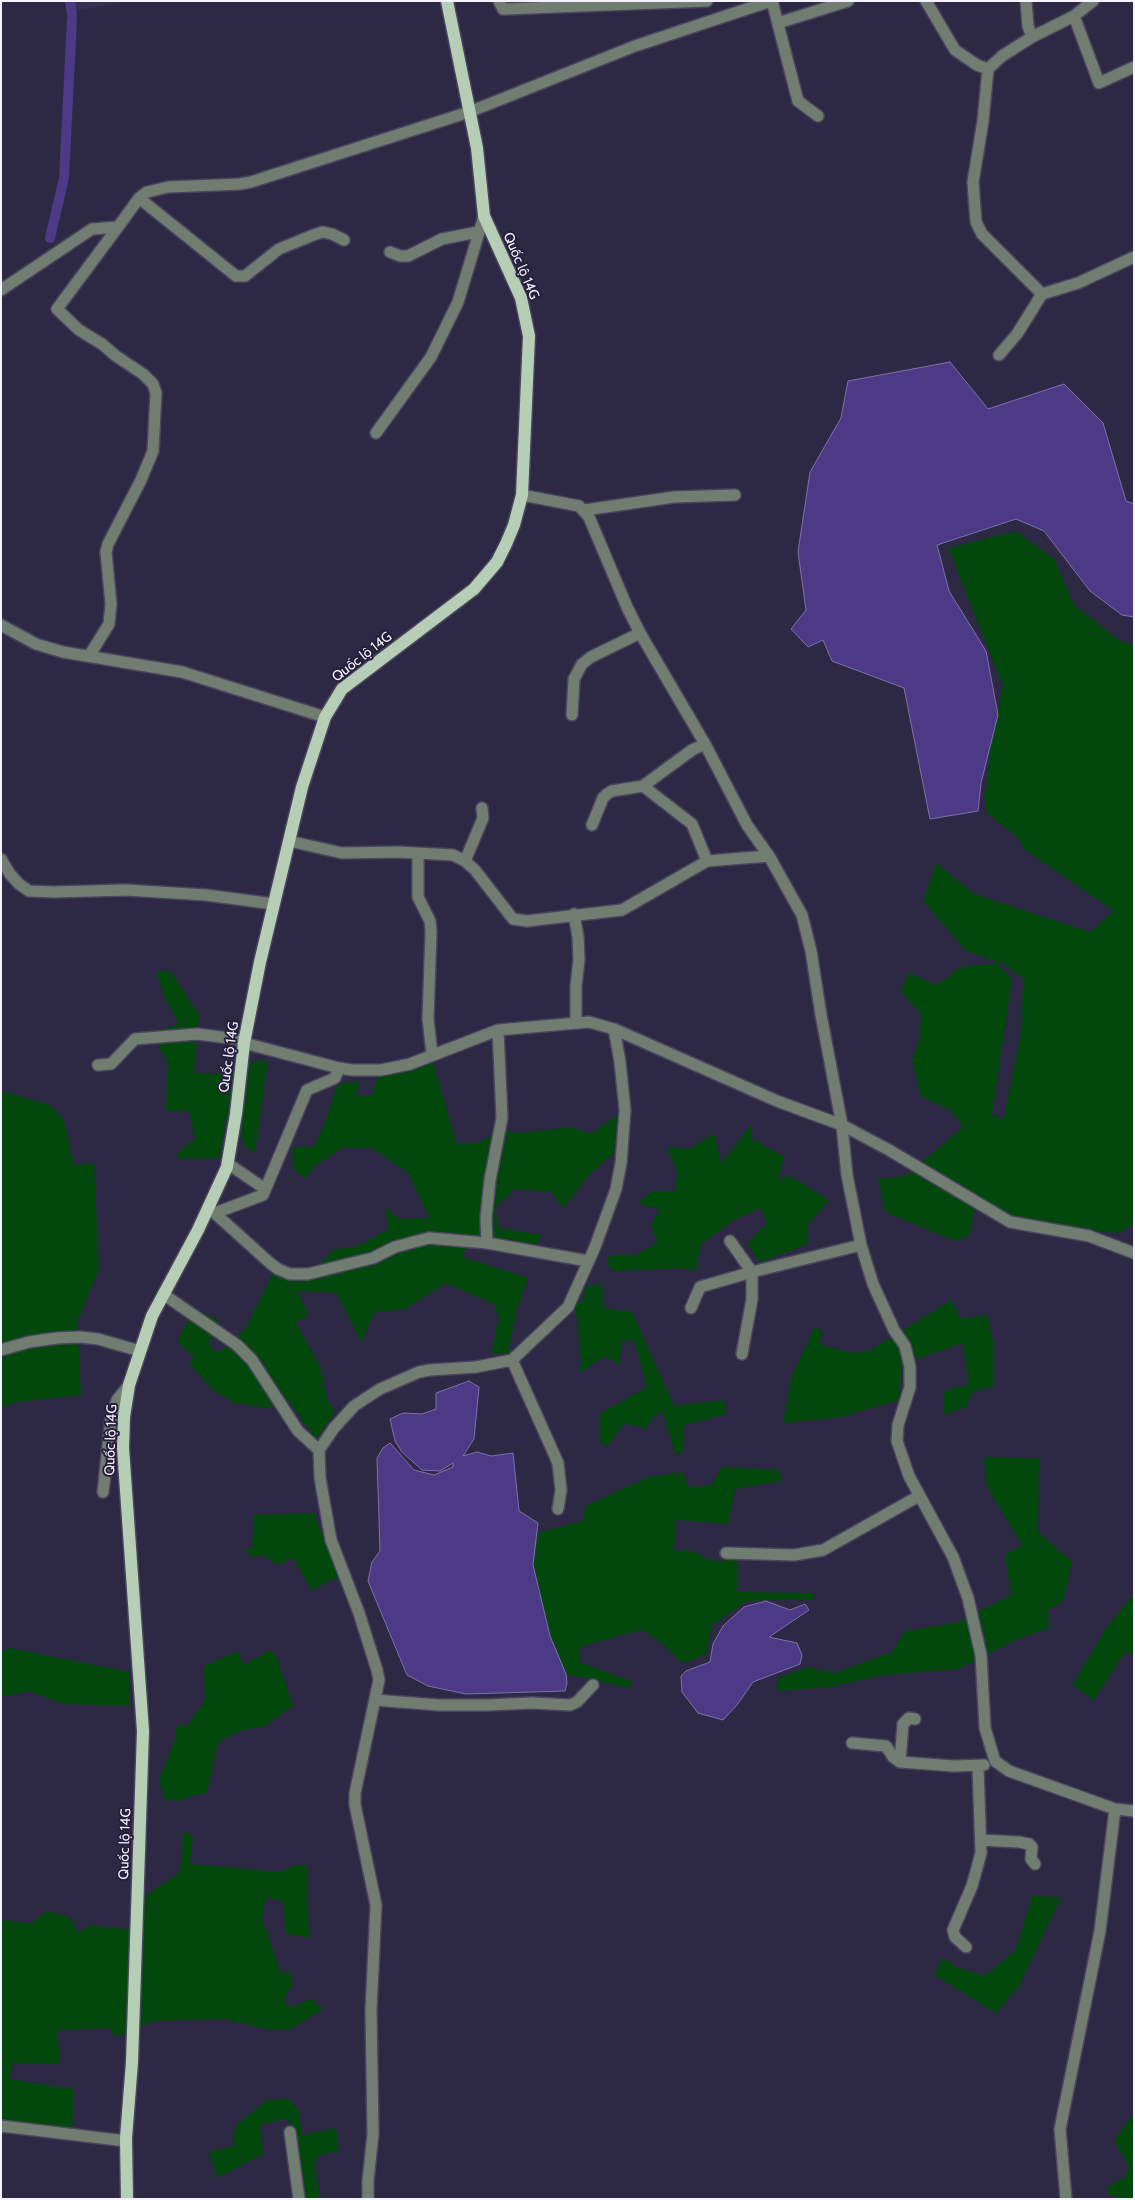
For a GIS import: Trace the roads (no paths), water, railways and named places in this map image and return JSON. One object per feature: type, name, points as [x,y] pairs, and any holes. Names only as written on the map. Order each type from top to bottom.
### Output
[{"type":"main road","name":"Quốc lộ 14G","points":[[127,2199],[126,2140],[132,2052],[143,1731],[123,1448],[124,1417],[129,1385],[152,1316],[212,1210],[228,1164],[245,1041],[260,962],[308,769],[325,717],[342,689],[474,589],[497,562],[514,525],[522,495],[529,336],[522,298],[484,216],[477,148],[447,1]]},
{"type":"street","points":[[499,1],[503,9],[604,3],[701,2],[699,24]]},
{"type":"street","points":[[89,656],[109,624],[110,604],[106,552],[108,544],[153,451],[156,393],[153,384],[143,374],[79,330],[57,309],[139,198],[147,192],[168,187],[251,182],[469,112],[635,46],[772,1],[798,101],[818,116]]},
{"type":"street","points":[[778,23],[848,1]]},
{"type":"street","points":[[926,1],[955,50],[977,65],[988,69]]},
{"type":"street","points":[[1026,1],[1028,26],[1032,37]]},
{"type":"street","points":[[1042,294],[982,234],[976,222],[973,182],[983,121],[988,69],[1002,56],[1032,37],[1074,16],[1093,1]]},
{"type":"street","points":[[1074,16],[1099,83],[1134,67]]},
{"type":"street","points":[[139,198],[236,276],[244,276],[278,250],[316,234],[323,232],[344,240]]},
{"type":"street","points":[[376,433],[430,357],[458,302],[484,216]]},
{"type":"street","points":[[1,290],[92,229],[118,227]]},
{"type":"street","points":[[390,252],[400,256],[408,256],[442,239],[478,232]]},
{"type":"street","points":[[999,355],[1017,334],[1042,294],[1078,283],[1134,258]]},
{"type":"street","points":[[522,495],[579,506],[585,510],[640,633],[705,744],[747,825],[769,856],[802,915],[811,951],[842,1125],[847,1175],[861,1245],[873,1284],[894,1330],[905,1346],[910,1367],[910,1387],[898,1425],[898,1441],[909,1476],[953,1556],[968,1598],[981,1655],[984,1728],[995,1761],[1009,1771],[1115,1809],[1134,1811]]},
{"type":"street","points":[[585,510],[674,497],[735,495]]},
{"type":"street","points":[[1,625],[36,644],[63,652],[182,672],[325,717]]},
{"type":"street","points":[[572,715],[574,679],[582,664],[591,657],[640,633]]},
{"type":"street","points":[[592,826],[603,798],[607,794],[612,791],[643,786],[692,750],[705,744]]},
{"type":"street","points":[[643,786],[692,824],[707,861]]},
{"type":"street","points":[[465,861],[483,818],[482,808]]},
{"type":"street","points":[[289,841],[342,853],[398,852],[453,855],[465,861],[490,887],[512,918],[528,921],[574,914],[622,910],[707,861],[769,856]]},
{"type":"street","points":[[418,854],[418,897],[430,921],[431,932],[428,1019],[432,1054]]},
{"type":"street","points":[[1,859],[14,879],[29,891],[126,890],[206,895],[274,904]]},
{"type":"street","points":[[574,914],[578,937],[576,1022]]},
{"type":"street","points":[[98,1065],[111,1064],[135,1039],[197,1034],[245,1041],[339,1068],[381,1070],[410,1064],[498,1030],[589,1022],[614,1029],[776,1101],[842,1125],[889,1150],[1010,1222],[1089,1236],[1134,1253]]},
{"type":"street","points":[[368,2199],[373,2134],[371,2010],[376,1905],[355,1805],[355,1793],[379,1680],[378,1670],[331,1540],[320,1478],[319,1450],[334,1428],[354,1406],[380,1389],[419,1372],[476,1367],[512,1360],[568,1307],[616,1188],[621,1163],[625,1110],[620,1062],[614,1029]]},
{"type":"street","points":[[487,1243],[486,1218],[490,1180],[502,1118],[498,1030]]},
{"type":"street","points":[[212,1210],[263,1195],[307,1090],[335,1078],[339,1068]]},
{"type":"street","points":[[228,1164],[266,1189]]},
{"type":"street","points":[[212,1210],[278,1270],[290,1274],[308,1274],[373,1258],[395,1247],[429,1238],[487,1243],[588,1261]]},
{"type":"street","points":[[730,1241],[752,1272],[752,1299],[742,1354]]},
{"type":"street","points":[[691,1308],[700,1288],[752,1272],[861,1245]]},
{"type":"street","points":[[163,1294],[221,1332],[242,1350],[252,1360],[298,1431],[319,1450]]},
{"type":"street","points":[[1,1350],[38,1341],[80,1337],[98,1339],[140,1351]]},
{"type":"street","points":[[512,1360],[558,1463],[561,1490],[558,1509]]},
{"type":"street","points":[[103,1492],[111,1418],[117,1400],[129,1385]]},
{"type":"street","points":[[726,1554],[794,1555],[817,1552],[844,1540],[919,1496]]},
{"type":"street","points":[[375,1700],[438,1705],[532,1703],[570,1706],[577,1702],[593,1685]]},
{"type":"street","points":[[900,1762],[904,1724],[909,1718],[915,1719]]},
{"type":"street","points":[[852,1743],[886,1746],[893,1757],[900,1762],[978,1767],[995,1761]]},
{"type":"street","points":[[966,1947],[955,1937],[953,1930],[972,1886],[981,1853],[978,1767]]},
{"type":"street","points":[[1066,2199],[1060,2129],[1100,1931],[1115,1809]]},
{"type":"street","points":[[981,1840],[1029,1844],[1032,1848],[1031,1859],[1035,1864]]},
{"type":"street","points":[[1,2126],[126,2140]]},
{"type":"street","points":[[290,2132],[299,2199]]},
{"type":"waterway","points":[[70,1],[72,14]]},
{"type":"waterway","points":[[64,178],[72,19]]},
{"type":"waterway","points":[[50,238],[63,182]]}]
